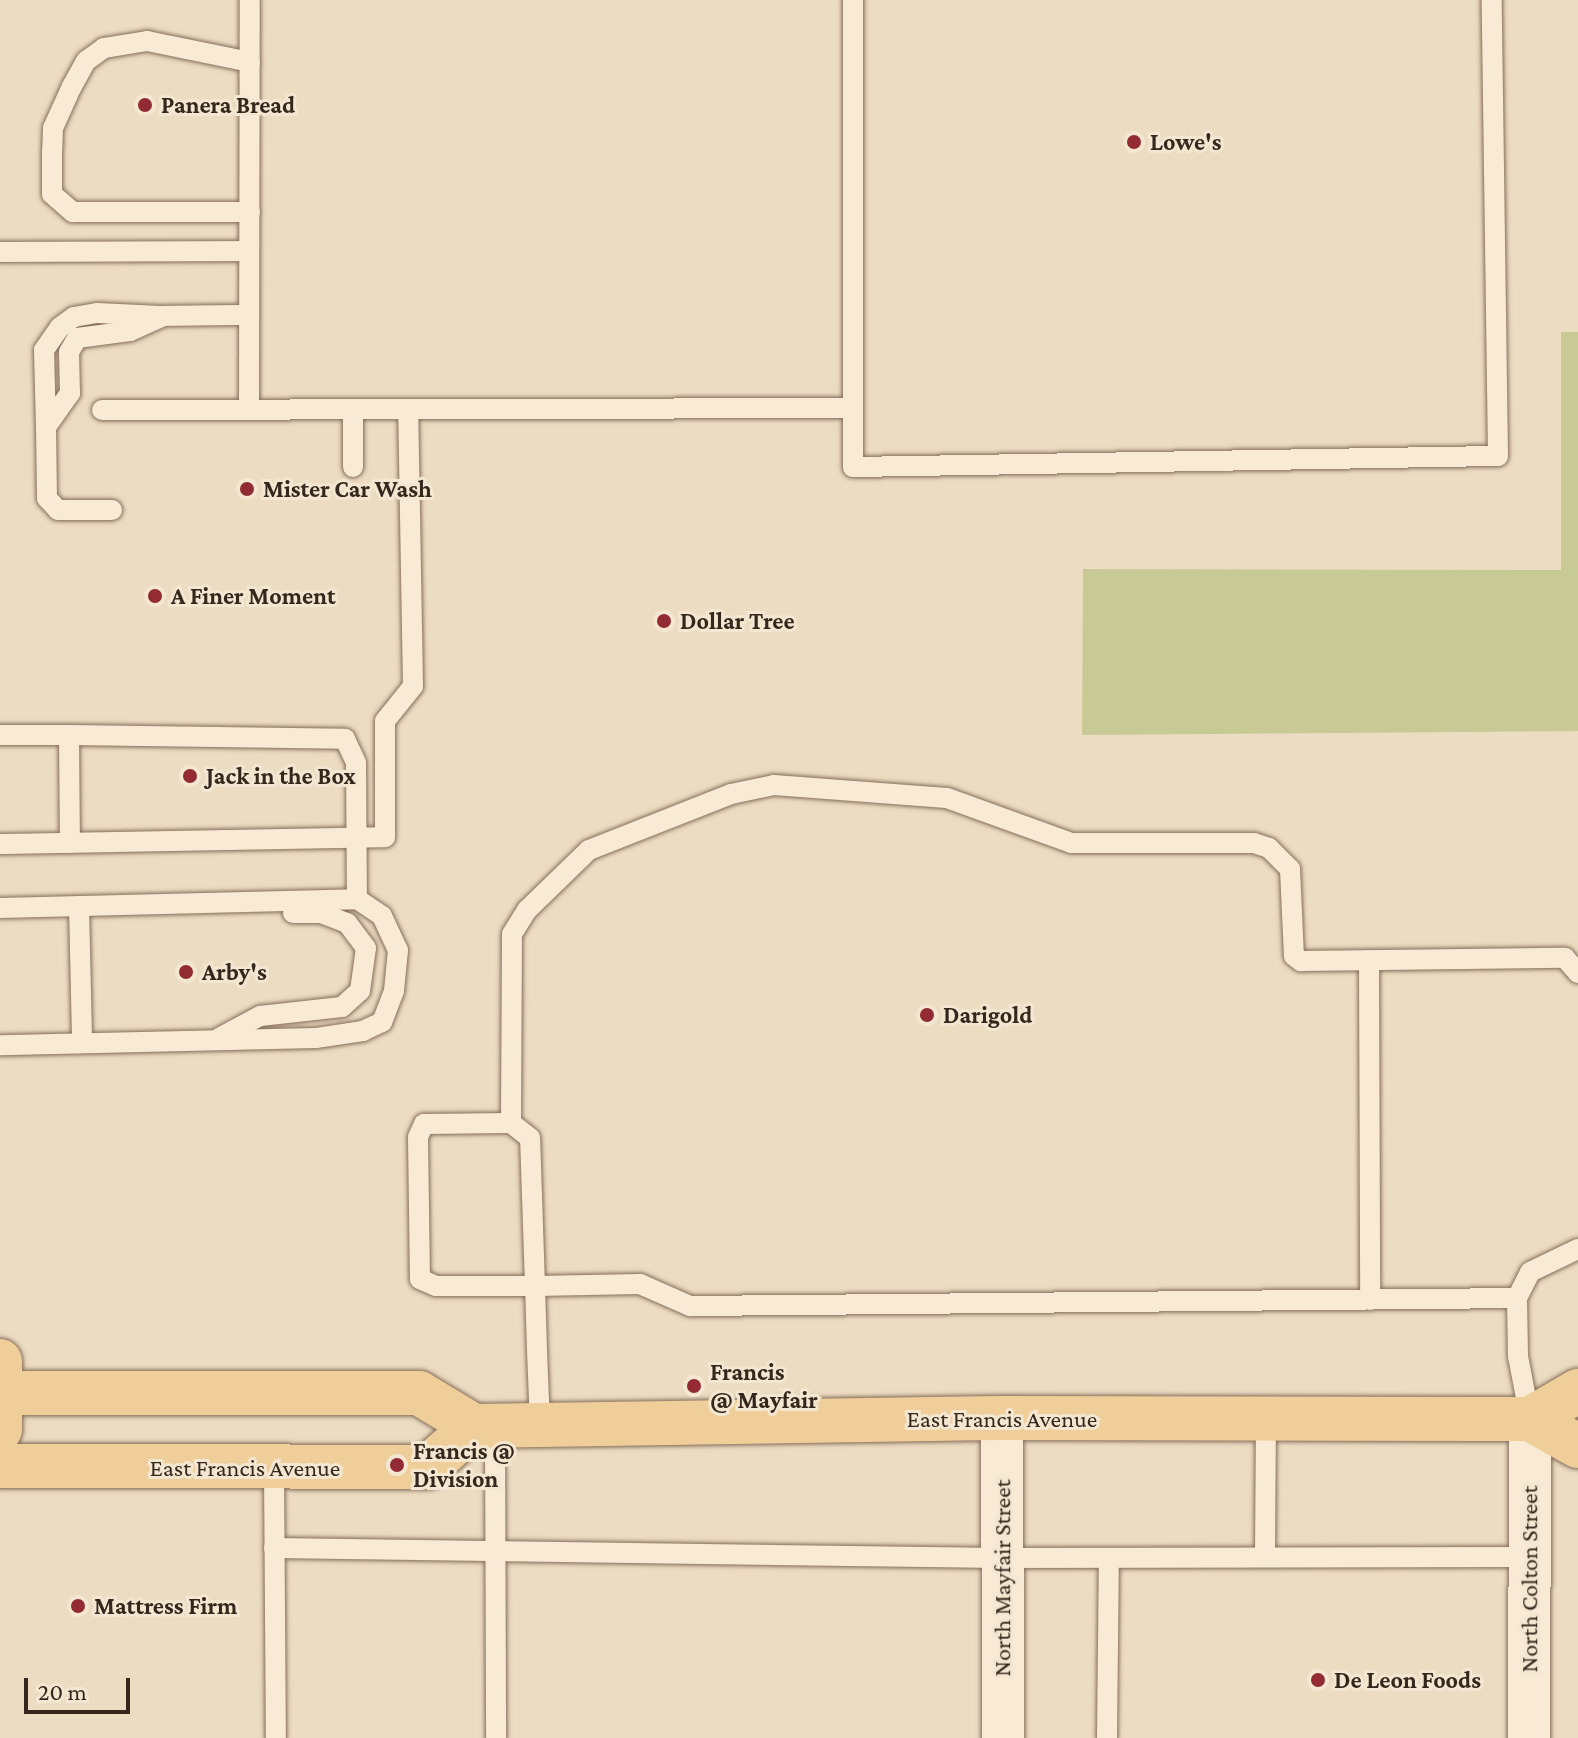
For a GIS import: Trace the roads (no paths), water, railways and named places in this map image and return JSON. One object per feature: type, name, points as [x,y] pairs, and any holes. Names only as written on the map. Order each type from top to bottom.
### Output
[{"type":"main road","points":[[1530,1419],[1578,1391]]},
{"type":"main road","points":[[0,1394],[419,1393],[484,1426]]},
{"type":"main road","name":"East Francis Avenue","points":[[0,1466],[428,1467],[484,1426],[1002,1418],[1530,1419],[1578,1446]]},
{"type":"street","name":"North Mayfair Street","points":[[1002,1418],[1003,1738]]},
{"type":"street","name":"North Colton Street","points":[[1529,1738],[1530,1419]]},
{"type":"lane","points":[[249,410],[250,0]]},
{"type":"lane","points":[[853,0],[853,467],[1498,456],[1492,0]]},
{"type":"lane","points":[[250,62],[147,41],[104,48],[86,61],[72,86],[53,128],[52,151],[52,194],[73,212],[250,212]]},
{"type":"lane","points":[[0,252],[249,251]]},
{"type":"lane","points":[[112,510],[58,510],[47,498],[46,427],[70,393],[69,352],[77,338],[130,331],[164,316],[249,315]]},
{"type":"lane","points":[[102,410],[853,408]]},
{"type":"lane","points":[[0,844],[385,837],[385,721],[413,686],[408,409]]},
{"type":"lane","points":[[353,410],[353,467]]},
{"type":"lane","points":[[0,735],[345,739],[356,763],[357,899]]},
{"type":"lane","points":[[69,735],[70,843]]},
{"type":"lane","points":[[511,1123],[512,934],[527,910],[589,850],[731,794],[774,785],[947,798],[1071,843],[1254,843],[1269,848],[1290,869],[1294,956],[1301,961],[1565,958],[1578,973]]},
{"type":"lane","points":[[0,908],[357,899],[382,916],[398,950],[394,991],[382,1022],[363,1031],[316,1038],[0,1045]]},
{"type":"lane","points":[[163,903],[211,913],[321,913],[347,923],[366,948],[360,991],[342,1007],[260,1016],[215,1040]]},
{"type":"lane","points":[[79,906],[82,1043]]},
{"type":"lane","points":[[1369,960],[1370,1300]]},
{"type":"lane","points":[[540,1425],[535,1286],[530,1138],[511,1123],[424,1124],[418,1137],[420,1279],[436,1286],[535,1286],[650,1286],[690,1306],[1517,1298]]},
{"type":"lane","points":[[1530,1419],[1518,1356],[1517,1298],[1530,1272],[1578,1249]]},
{"type":"lane","points":[[1265,1557],[1266,1419]]},
{"type":"lane","points":[[484,1426],[495,1550],[496,1738]]},
{"type":"lane","points":[[274,1468],[276,1738]]},
{"type":"lane","points":[[274,1548],[1002,1558],[1529,1557]]},
{"type":"lane","points":[[1107,1738],[1109,1558]]},
{"type":"place","name":"Panera Bread","points":[[145,105]]},
{"type":"place","name":"Lowe's","points":[[1134,142]]},
{"type":"place","name":"Mister Car Wash","points":[[247,489]]},
{"type":"place","name":"A Finer Moment","points":[[155,596]]},
{"type":"place","name":"Dollar Tree","points":[[664,621]]},
{"type":"place","name":"Jack in the Box","points":[[190,776]]},
{"type":"place","name":"Arby's","points":[[186,972]]},
{"type":"place","name":"Darigold","points":[[927,1015]]},
{"type":"place","name":"Francis @ Mayfair","points":[[694,1386]]},
{"type":"place","name":"Francis @ Division","points":[[397,1465]]},
{"type":"place","name":"Mattress Firm","points":[[78,1606]]},
{"type":"place","name":"De Leon Foods","points":[[1318,1680]]}]
